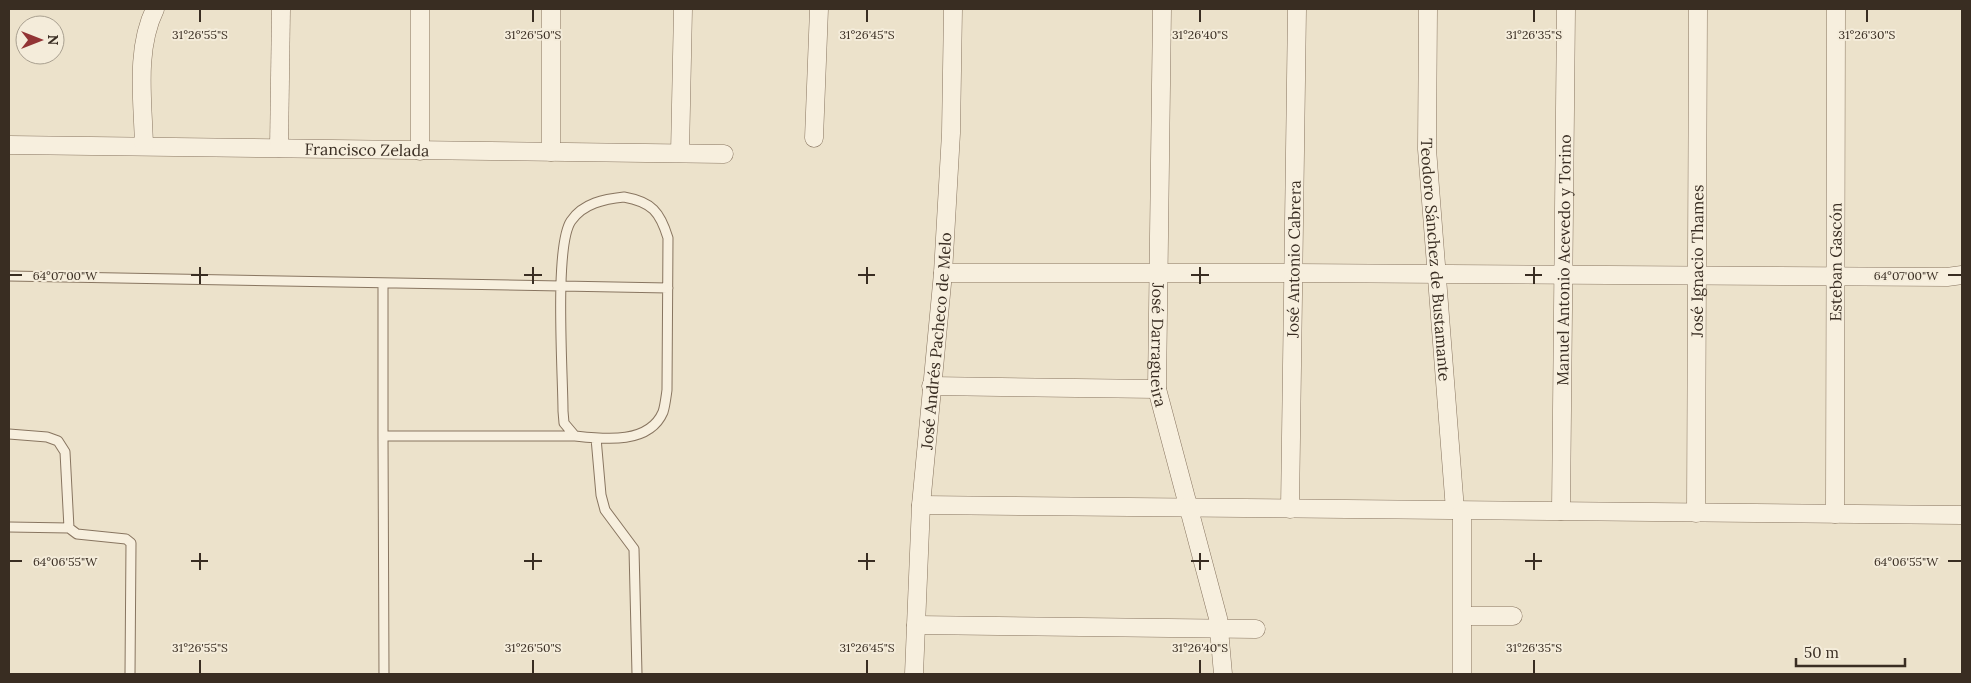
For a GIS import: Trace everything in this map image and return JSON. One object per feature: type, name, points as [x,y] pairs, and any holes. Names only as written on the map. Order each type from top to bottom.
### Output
[{"type":"street","points":[[144,146],[143,58],[146,35],[155,9]]},
{"type":"street","points":[[279,148],[281,9]]},
{"type":"street","points":[[420,9],[420,151]]},
{"type":"street","points":[[551,9],[551,152]]},
{"type":"street","points":[[680,153],[683,9]]},
{"type":"street","points":[[814,138],[819,9]]},
{"type":"street","name":"José Andrés Pacheco de Melo","points":[[914,674],[921,506],[943,274],[950,133],[952,9]]},
{"type":"street","name":"José Darragueira","points":[[1162,9],[1157,389],[1219,628],[1223,674]]},
{"type":"street","name":"José Antonio Cabrera","points":[[1290,509],[1296,9]]},
{"type":"street","name":"Teodoro Sánchez de Bustamante","points":[[1428,9],[1427,149],[1436,274],[1458,511],[1463,616],[1462,674]]},
{"type":"street","name":"Manuel Antonio Acevedo y Torino","points":[[1561,512],[1566,9]]},
{"type":"street","name":"José Ignacio Thames","points":[[1696,513],[1698,9]]},
{"type":"street","name":"Esteban Gascón","points":[[1835,514],[1837,277],[1836,9]]},
{"type":"street","name":"Francisco Zelada","points":[[9,146],[144,146],[724,154]]},
{"type":"street","points":[[943,274],[1293,273],[1837,277],[1947,277],[1962,275]]},
{"type":"street","points":[[931,386],[1157,389]]},
{"type":"street","points":[[921,506],[1962,516]]},
{"type":"street","points":[[1463,616],[1513,616]]},
{"type":"street","points":[[916,625],[1256,629]]},
{"type":"lane","points":[[383,436],[575,436],[622,438],[645,432],[656,422],[663,413],[668,390],[668,238],[663,221],[655,210],[641,200],[624,197],[603,199],[586,207],[571,220],[564,235],[561,285],[563,411],[564,423],[575,436]]},
{"type":"lane","points":[[9,276],[668,288]]},
{"type":"lane","points":[[383,283],[384,674]]},
{"type":"lane","points":[[9,434],[47,436],[58,442],[65,452],[69,528]]},
{"type":"lane","points":[[596,438],[601,495],[605,510],[634,549],[637,674]]},
{"type":"lane","points":[[9,527],[69,528],[77,534],[126,539],[131,543],[130,674]]}]
